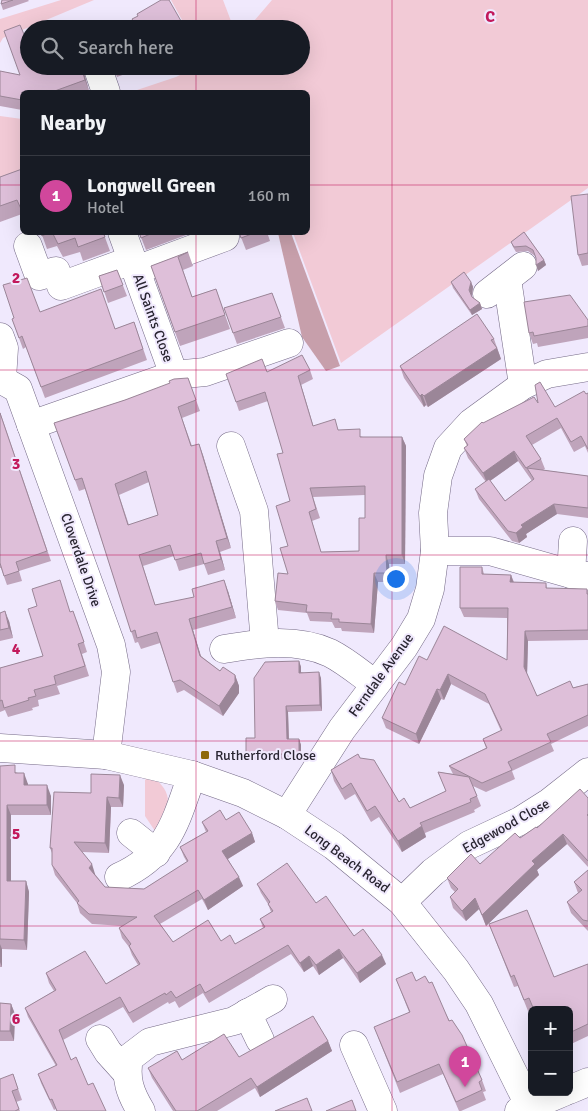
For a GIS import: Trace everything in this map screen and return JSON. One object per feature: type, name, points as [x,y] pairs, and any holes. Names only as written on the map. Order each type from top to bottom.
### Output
[{"type":"street","points":[[100,75],[105,90]]},
{"type":"street","name":"All Saints Close","points":[[31,425],[174,375],[123,235]]},
{"type":"street","points":[[28,246],[39,276],[56,271],[61,286],[225,237]]},
{"type":"street","points":[[506,280],[523,384]]},
{"type":"street","name":"Cloverdale Drive","points":[[0,337],[4,348],[1,379],[18,389],[110,645],[116,672],[106,755]]},
{"type":"street","points":[[174,375],[205,372],[289,343]]},
{"type":"street","name":"Ferndale Avenue","points":[[287,815],[342,729],[404,647],[420,619],[430,588],[435,550],[433,513],[438,476],[448,448],[471,423],[523,384],[547,374],[588,367]]},
{"type":"street","points":[[231,446],[254,511],[265,643]]},
{"type":"street","points":[[435,550],[490,551],[580,575],[574,541]]},
{"type":"street","points":[[224,649],[265,643],[300,644],[331,653],[375,684]]},
{"type":"street","name":"Long Beach Road","points":[[0,748],[106,755],[192,775],[243,793],[287,815],[334,846],[402,902],[456,970],[479,1004],[525,1109]]},
{"type":"street","name":"Edgewood Close","points":[[402,902],[433,872],[469,845],[520,821],[550,802],[588,772]]},
{"type":"street","points":[[119,877],[140,868],[161,848],[174,826],[192,775]]},
{"type":"street","points":[[132,833],[156,853]]},
{"type":"street","points":[[141,1111],[130,1092],[126,1072],[129,1058],[150,1042],[234,1021],[273,999]]},
{"type":"street","points":[[247,1013],[260,1040]]},
{"type":"street","points":[[100,1039],[108,1052],[126,1072]]},
{"type":"street","points":[[354,1045],[383,1111]]},
{"type":"street","points":[[573,1088],[588,1082]]},
{"type":"street","points":[[525,1109],[555,1096]]},
{"type":"shaded area","points":[[61,0],[94,0],[46,20],[20,20],[20,31],[3,38],[0,43],[0,19]]},
{"type":"shaded area","points":[[171,0],[223,0],[231,20],[182,20]]},
{"type":"shaded area","points":[[272,0],[588,0],[588,188],[341,363],[294,235],[310,235],[310,90],[137,90],[180,75],[310,75],[310,20],[255,20]]},
{"type":"shaded area","points":[[0,116],[20,119],[20,179],[0,186]]},
{"type":"shaded area","points":[[278,235],[292,235],[340,366],[326,371],[302,337]]},
{"type":"shaded area","points":[[150,774],[164,788],[168,801],[167,808],[155,831],[145,816],[145,780]]},
{"type":"building","points":[[2,0],[13,0],[1,4]]},
{"type":"building","points":[[161,0],[169,0],[180,20],[133,20],[138,16],[137,14]]},
{"type":"building","points":[[20,25],[20,75],[4,31]]},
{"type":"building","points":[[0,71],[20,75],[84,75],[85,80],[58,90],[20,90],[20,100],[0,96]]},
{"type":"building","points":[[20,170],[20,207],[17,200],[0,206],[0,177]]},
{"type":"building","points":[[588,194],[588,253],[578,255],[571,196]]},
{"type":"building","points":[[524,232],[544,260],[536,265],[533,250],[526,246],[514,247],[511,242]]},
{"type":"building","points":[[54,235],[104,235],[105,237],[78,247],[75,238],[58,244]]},
{"type":"building","points":[[188,252],[178,257],[192,297],[216,289],[225,315],[175,332],[151,266]]},
{"type":"building","points":[[117,270],[123,285],[104,292],[99,276]]},
{"type":"building","points":[[464,272],[471,282],[469,290],[472,297],[480,303],[470,310],[451,282]]},
{"type":"building","points":[[27,278],[40,312],[101,289],[115,329],[134,322],[143,349],[41,387],[22,336],[19,338],[3,285]]},
{"type":"building","points":[[272,293],[281,317],[233,333],[224,308]]},
{"type":"building","points":[[570,295],[588,320],[588,326],[534,336],[533,332],[529,333],[524,302]]},
{"type":"building","points":[[477,314],[494,339],[491,340],[497,348],[424,396],[422,394],[420,396],[400,366]]},
{"type":"building","points":[[302,355],[310,370],[298,376],[313,426],[335,419],[338,430],[360,429],[360,437],[402,437],[402,555],[386,555],[387,573],[374,573],[371,624],[339,622],[339,619],[331,619],[332,613],[306,612],[307,605],[275,601],[278,573],[288,574],[280,548],[288,546],[276,506],[290,501],[277,454],[283,453],[265,392],[236,402],[226,374],[262,359],[267,372]],"holes":[[[365,486],[365,518],[359,518],[359,551],[321,552],[309,512],[316,509],[310,488]]]},
{"type":"building","points":[[188,378],[196,400],[178,407],[191,446],[199,444],[227,538],[216,541],[221,559],[204,564],[201,553],[175,560],[170,545],[139,555],[155,605],[194,597],[192,589],[224,580],[232,607],[189,619],[200,656],[220,671],[223,667],[235,675],[235,682],[219,706],[180,680],[173,682],[157,632],[137,638],[135,630],[131,632],[82,478],[75,480],[54,423],[125,400],[170,383],[169,381]],"holes":[[[146,471],[158,515],[128,525],[115,484]]]},
{"type":"building","points":[[540,382],[555,407],[584,391],[586,394],[588,393],[588,449],[581,436],[571,442],[557,418],[526,436],[541,459],[526,468],[514,451],[483,473],[464,448],[468,445],[464,439],[482,422],[534,397],[538,403],[535,385]]},
{"type":"building","points":[[0,413],[47,551],[16,562],[19,571],[4,576],[0,563]]},
{"type":"building","points":[[527,468],[588,476],[588,508],[554,504],[521,525],[523,527],[516,533],[508,531],[475,489],[489,479],[505,501],[534,479]]},
{"type":"building","points":[[460,567],[482,567],[482,574],[511,575],[510,582],[546,583],[546,588],[587,589],[588,594],[588,630],[525,631],[524,667],[537,696],[570,681],[573,688],[588,684],[588,715],[547,734],[551,742],[508,762],[512,770],[482,783],[449,766],[487,748],[483,739],[502,730],[485,694],[448,674],[440,690],[437,689],[416,734],[382,718],[399,682],[405,685],[419,656],[427,660],[444,626],[507,660],[508,608],[460,608]]},
{"type":"building","points":[[60,580],[70,612],[73,611],[84,642],[78,644],[85,666],[54,676],[56,684],[34,690],[36,696],[4,708],[2,700],[0,701],[0,668],[43,656],[28,609],[37,606],[32,589]]},
{"type":"building","points":[[5,611],[9,628],[0,630],[0,613]]},
{"type":"building","points":[[299,661],[299,673],[319,672],[320,705],[286,706],[287,739],[299,739],[299,754],[246,754],[246,738],[255,738],[254,678],[265,662]]},
{"type":"building","points":[[358,754],[360,758],[374,760],[399,802],[404,798],[410,808],[446,791],[438,772],[469,777],[477,796],[470,799],[471,802],[420,823],[422,826],[398,841],[375,806],[367,811],[351,783],[342,789],[331,770]]},
{"type":"building","points":[[15,765],[15,773],[24,773],[24,785],[47,785],[47,805],[7,805],[7,881],[26,881],[24,940],[0,939],[0,766]]},
{"type":"building","points":[[91,774],[120,775],[119,798],[107,797],[105,843],[74,842],[92,864],[89,868],[105,887],[144,889],[188,861],[180,847],[208,831],[202,822],[220,810],[226,820],[239,812],[252,833],[222,851],[239,877],[204,900],[198,890],[154,916],[173,942],[208,920],[221,941],[230,935],[235,944],[265,927],[260,919],[273,911],[268,904],[270,902],[257,884],[287,863],[316,903],[326,896],[354,936],[363,929],[382,955],[357,973],[339,949],[316,965],[309,956],[300,963],[288,945],[205,993],[200,984],[176,998],[171,991],[129,1013],[120,997],[59,1030],[71,1060],[76,1057],[88,1085],[93,1083],[106,1111],[57,1111],[38,1074],[57,1065],[25,1008],[56,990],[46,973],[85,951],[106,984],[140,964],[129,946],[131,944],[119,928],[137,917],[89,914],[77,903],[79,901],[52,865],[52,848],[50,848],[54,792],[91,793]]},
{"type":"building","points":[[580,789],[588,798],[588,861],[563,834],[532,861],[535,864],[482,915],[475,898],[462,911],[450,897],[458,889],[447,878],[471,854],[480,864],[515,833],[520,838],[537,828]]},
{"type":"building","points":[[588,870],[588,921],[583,920],[567,902],[582,890],[574,882]]},
{"type":"building","points":[[527,910],[554,977],[588,964],[588,1024],[573,1031],[573,1006],[532,1006],[529,998],[524,1000],[514,975],[511,977],[489,924]]},
{"type":"building","points":[[412,972],[416,981],[425,976],[429,983],[432,982],[449,1021],[452,1020],[462,1035],[482,1080],[479,1082],[482,1090],[456,1102],[439,1064],[397,1082],[374,1027],[410,1012],[396,979]]},
{"type":"building","points":[[0,1003],[11,1004],[10,1031],[0,1031]]},
{"type":"building","points":[[313,1016],[328,1041],[257,1087],[251,1078],[197,1111],[176,1111],[148,1068],[177,1051],[182,1060],[224,1034],[239,1057]]},
{"type":"building","points":[[13,1074],[18,1089],[12,1091],[19,1109],[15,1111],[0,1111],[0,1079]]},
{"type":"building","points":[[307,1098],[312,1111],[275,1111]]},
{"type":"building","points":[[352,1100],[356,1111],[326,1111]]},
{"type":"place","name":"Rutherford Close","points":[[205,755]]},
{"type":"place","name":"Longwell Green","points":[[465,1087]]}]
